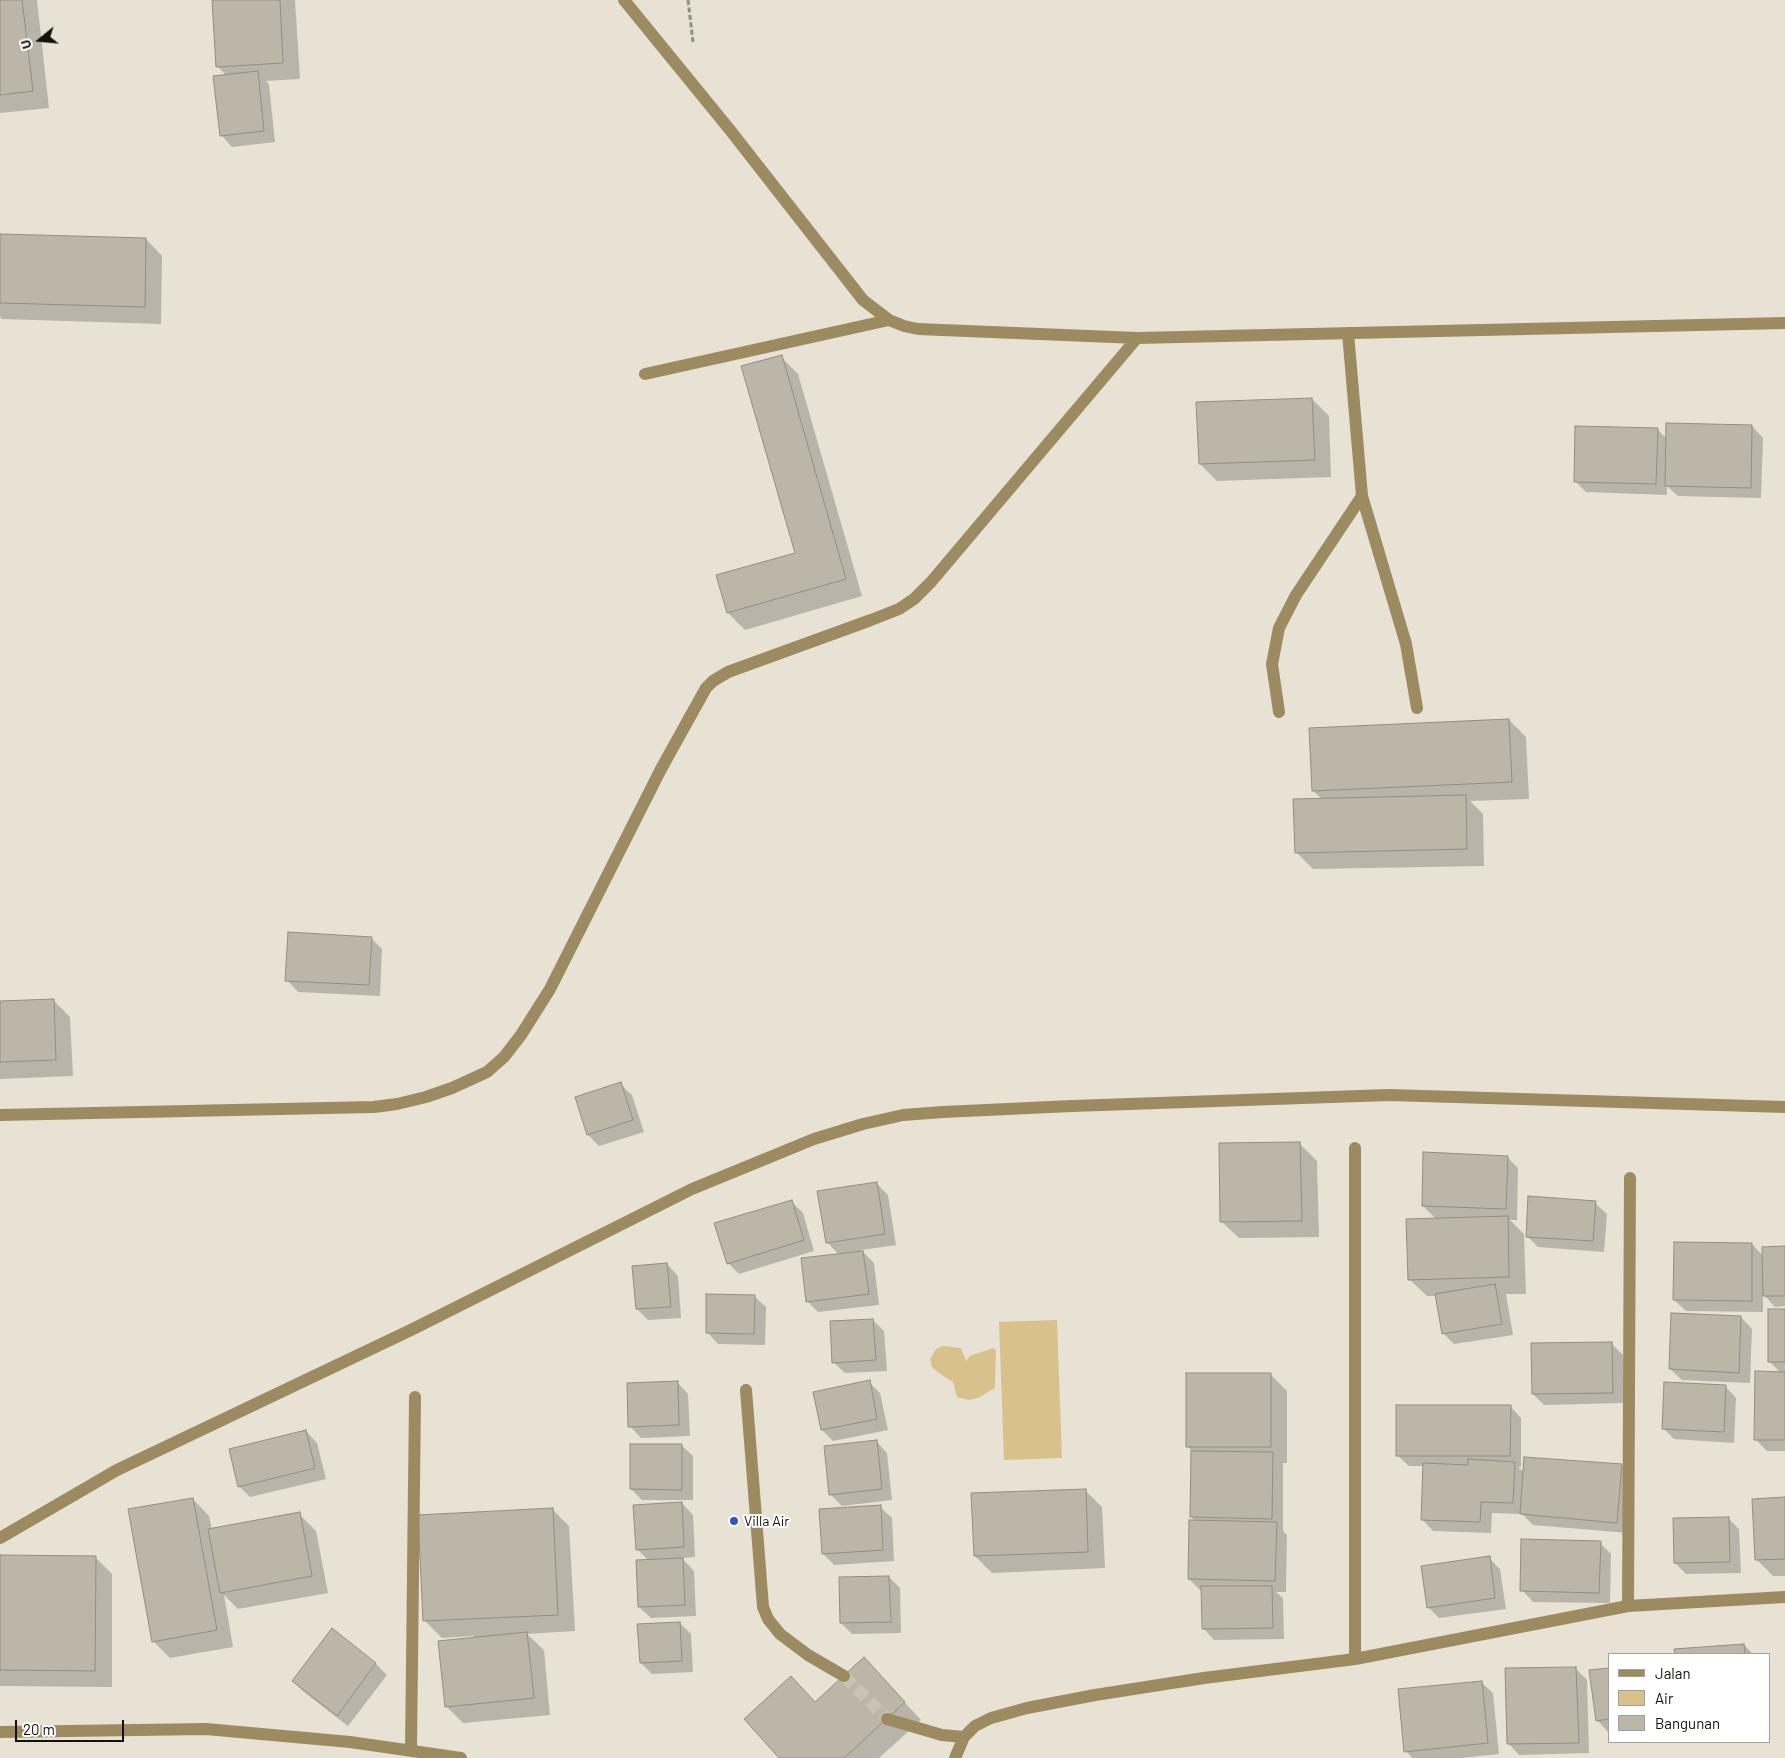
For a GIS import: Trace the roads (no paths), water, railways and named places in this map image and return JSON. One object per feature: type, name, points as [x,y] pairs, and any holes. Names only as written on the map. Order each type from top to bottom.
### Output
[{"type":"street","points":[[624,0],[720,116],[863,300],[889,320],[904,326],[1137,338],[1785,323]]},
{"type":"street","points":[[645,374],[889,320]]},
{"type":"street","points":[[1348,333],[1362,496],[1406,644],[1417,708]]},
{"type":"street","points":[[0,1115],[374,1107],[426,1097],[452,1088],[487,1072],[504,1057],[521,1036],[550,989],[661,769],[706,688],[713,681],[728,672],[899,609],[914,598],[937,574],[1137,338]]},
{"type":"street","points":[[1278,712],[1272,664],[1279,628],[1296,595],[1362,496]]},
{"type":"street","points":[[0,1538],[117,1470],[413,1329],[692,1189],[814,1139],[863,1124],[903,1115],[942,1112],[1390,1095],[1785,1108]]},
{"type":"street","points":[[1355,1659],[1356,1148]]},
{"type":"street","points":[[1628,1606],[1630,1178]]},
{"type":"street","points":[[746,1390],[763,1607],[768,1620],[780,1634],[808,1655],[844,1676]]},
{"type":"street","points":[[411,1750],[415,1397]]},
{"type":"street","points":[[955,1758],[964,1737],[975,1726],[991,1718],[1028,1708],[1095,1695],[1355,1659],[1628,1606],[1785,1597]]},
{"type":"street","points":[[887,1719],[942,1735],[964,1737]]},
{"type":"street","points":[[0,1732],[206,1729],[350,1742],[461,1758]]},
{"type":"water","points":[[1057,1320],[1062,1458],[1004,1460],[999,1322]]},
{"type":"water","points":[[943,1346],[961,1348],[966,1361],[970,1356],[993,1348],[996,1350],[995,1388],[978,1398],[969,1400],[957,1397],[953,1382],[932,1367],[930,1359],[936,1349]]},
{"type":"tunnel","points":[[844,1676],[887,1719]]},
{"type":"place","name":"Villa Air","points":[[734,1521]]}]
